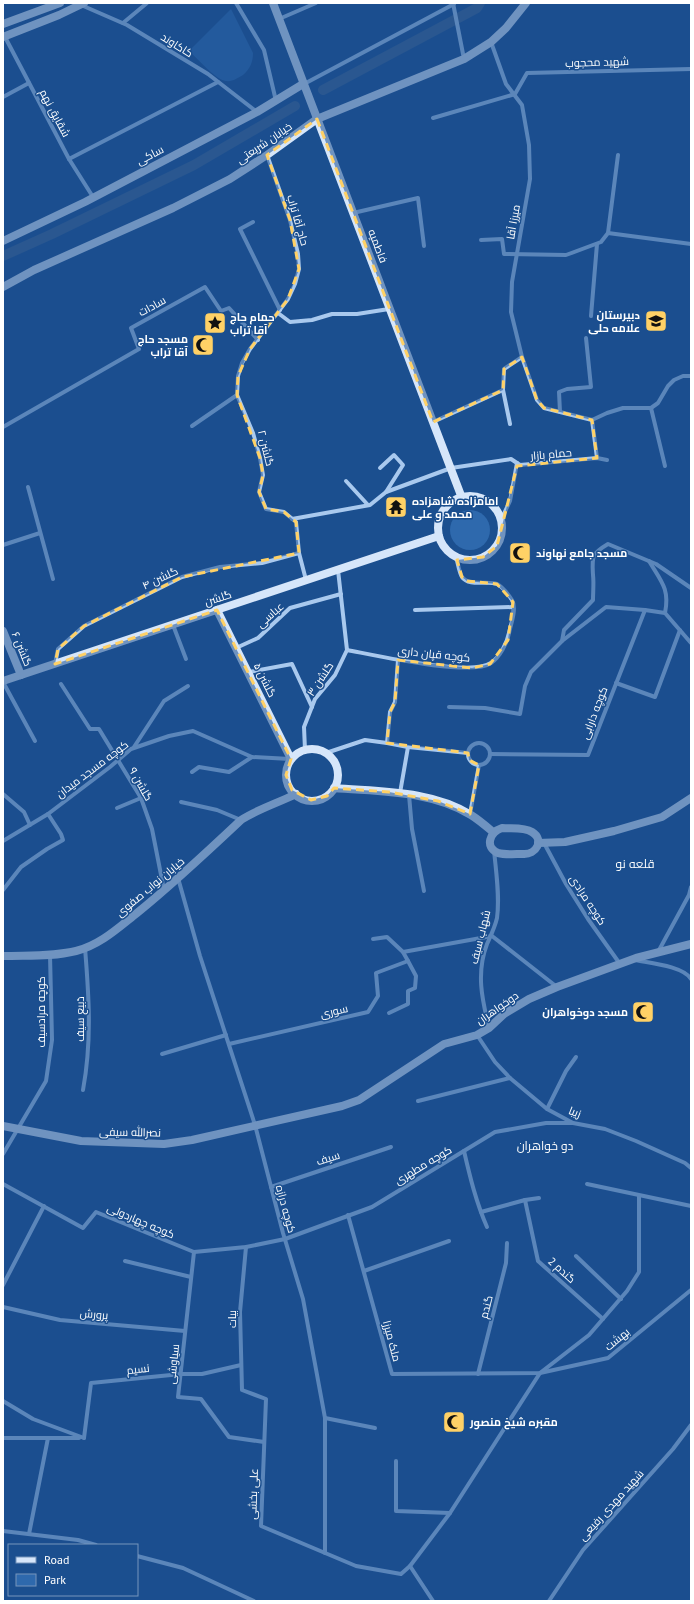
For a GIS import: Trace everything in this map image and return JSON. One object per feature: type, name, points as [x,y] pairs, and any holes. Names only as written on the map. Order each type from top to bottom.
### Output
[{"type":"street","points":[[3,24],[60,3]]},
{"type":"street","points":[[123,23],[148,3]]},
{"type":"street","points":[[236,3],[264,50],[276,101]]},
{"type":"street","name":"فاطمیه","points":[[272,3],[462,498]]},
{"type":"street","points":[[279,20],[316,3]]},
{"type":"street","name":"خیابان شریعتی","points":[[3,287],[34,270],[173,208],[230,179],[267,155],[317,119],[464,59],[491,42],[506,28],[526,3]]},
{"type":"street","points":[[4,37],[59,16],[81,4]]},
{"type":"street","name":"کاکاوند","points":[[81,4],[123,23],[208,74],[257,112]]},
{"type":"street","points":[[303,84],[454,4],[464,59]]},
{"type":"street","name":"شقایق نهم","points":[[4,37],[70,159],[93,197]]},
{"type":"street","name":"میرزا آقا","points":[[491,42],[506,84],[522,105],[529,145],[530,179],[512,282],[511,312],[522,357],[537,400],[544,408],[560,412]]},
{"type":"street","name":"شهید محجوب","points":[[515,94],[527,73],[691,69]]},
{"type":"street","points":[[70,159],[218,82]]},
{"type":"street","points":[[3,97],[29,83]]},
{"type":"street","name":"ساکی","points":[[3,241],[93,197],[257,112],[303,84]]},
{"type":"street","points":[[433,118],[515,94]]},
{"type":"street","name":"حاج آقا تراب","points":[[238,395],[238,376],[242,363],[288,299],[295,284],[299,269],[298,254],[290,220],[267,155]]},
{"type":"street","points":[[481,240],[502,239],[504,254],[566,255],[601,242],[608,233],[618,155]]},
{"type":"street","points":[[353,213],[418,198],[424,246]]},
{"type":"street","points":[[253,222],[240,229],[279,312],[290,322],[312,320],[332,314],[357,314],[390,308]]},
{"type":"street","points":[[608,233],[691,244]]},
{"type":"street","points":[[591,316],[597,244]]},
{"type":"street","name":"سادات","points":[[3,427],[139,349],[131,328],[205,287],[221,311],[229,308],[258,340]]},
{"type":"street","points":[[586,338],[591,387],[567,389],[559,392],[560,412],[592,420],[623,408],[651,408],[658,403],[668,386],[674,380],[683,376],[691,376]]},
{"type":"street","points":[[510,424],[503,390],[504,369],[522,357]]},
{"type":"street","points":[[433,422],[503,390]]},
{"type":"street","points":[[192,426],[238,395]]},
{"type":"street","name":"گلشن ۲","points":[[238,395],[253,432],[260,458],[263,475],[259,492],[266,509],[284,512],[292,519]]},
{"type":"street","points":[[651,408],[665,466]]},
{"type":"street","points":[[592,420],[597,458]]},
{"type":"street","points":[[292,519],[368,505],[386,492],[403,465],[394,455],[380,468]]},
{"type":"street","name":"حمام بازار","points":[[386,492],[451,468],[511,459],[520,465],[597,458],[607,460]]},
{"type":"street","points":[[501,520],[510,501],[517,463]]},
{"type":"street","points":[[346,481],[368,505]]},
{"type":"street","points":[[28,487],[53,579]]},
{"type":"street","points":[[472,497],[482,499],[497,511],[501,520],[502,529],[496,546],[490,553],[474,560],[465,560],[456,557],[443,545],[439,536],[438,526],[440,517],[453,501],[462,498],[472,497]]},
{"type":"street","points":[[292,519],[296,522],[299,553],[306,581]]},
{"type":"street","points":[[3,545],[40,533]]},
{"type":"street","name":"گلشن","points":[[3,682],[439,536]]},
{"type":"street","points":[[562,641],[564,630],[593,600],[592,560],[598,550],[608,544],[656,564],[691,588]]},
{"type":"street","name":"گلشن ۴","points":[[55,664],[58,649],[84,626],[182,577],[220,567],[262,563],[299,553]]},
{"type":"street","points":[[415,610],[513,607],[513,602],[504,589],[496,584],[467,581],[462,577],[456,557]]},
{"type":"street","points":[[649,561],[666,590],[668,602],[665,613]]},
{"type":"street","points":[[338,570],[347,650]]},
{"type":"street","name":"عباسی","points":[[236,648],[258,638],[290,608],[341,594]]},
{"type":"street","name":"کوچه قپان داری","points":[[347,650],[431,665],[472,668],[490,664],[499,655],[508,640],[513,607]]},
{"type":"street","points":[[449,707],[484,708],[520,714],[525,686],[531,672],[562,641],[606,607],[665,613],[691,643]]},
{"type":"street","name":"گلشن ۵","points":[[217,610],[291,759]]},
{"type":"street","name":"کوچه دارابی","points":[[490,754],[588,755],[645,610]]},
{"type":"street","points":[[173,625],[186,659]]},
{"type":"street","points":[[616,683],[655,697],[680,630]]},
{"type":"street","name":"گلشن ۶","points":[[3,631],[21,675]]},
{"type":"street","name":"گلشن ۳","points":[[305,750],[304,727],[315,699],[335,675],[347,650]]},
{"type":"street","points":[[387,743],[390,712],[395,702],[398,660]]},
{"type":"street","points":[[248,672],[292,664],[312,707]]},
{"type":"street","points":[[3,682],[35,741]]},
{"type":"street","name":"گلشن ۹","points":[[61,684],[90,729],[99,729],[141,798],[152,829],[164,890]]},
{"type":"street","points":[[134,748],[164,701],[188,686]]},
{"type":"street","name":"کوچه مسجد میدان","points":[[3,841],[48,814],[134,748],[169,736],[193,731],[252,757],[291,759]]},
{"type":"street","points":[[326,753],[365,740],[408,747],[468,753]]},
{"type":"street","points":[[478,743],[488,747],[490,754],[490,757],[486,763],[475,765],[469,760],[468,753],[471,746],[478,743]]},
{"type":"street","points":[[400,794],[408,747]]},
{"type":"street","points":[[316,749],[326,753],[333,760],[337,769],[338,779],[334,788],[326,796],[316,800],[305,799],[296,794],[289,786],[286,775],[291,759],[305,750],[316,749]]},
{"type":"street","points":[[192,772],[199,767],[229,772],[252,757]]},
{"type":"street","points":[[470,814],[479,765]]},
{"type":"street","points":[[334,788],[409,795],[438,801],[470,814],[493,832]]},
{"type":"street","points":[[3,794],[24,812],[30,825]]},
{"type":"street","name":"خیابان نواب صفوی","points":[[3,956],[50,955],[76,951],[106,937],[178,878],[241,820],[296,794]]},
{"type":"street","points":[[409,795],[412,828],[424,891]]},
{"type":"street","points":[[117,808],[141,798]]},
{"type":"street","points":[[541,843],[566,842],[614,831],[662,817],[691,798]]},
{"type":"street","points":[[181,802],[217,810],[241,820]]},
{"type":"street","points":[[3,890],[20,867],[47,848],[63,840],[61,834],[48,814]]},
{"type":"street","points":[[502,828],[532,832],[541,843],[536,850],[529,855],[501,853],[491,847],[490,839],[493,832],[502,828]]},
{"type":"street","name":"کوچه مرادی","points":[[541,843],[588,919],[621,965]]},
{"type":"street","name":"شهاب سیف","points":[[489,1028],[482,998],[481,973],[487,944],[492,936],[497,918],[497,882],[494,850]]},
{"type":"street","name":"کوچه درازه","points":[[178,878],[200,956],[255,1125],[285,1239],[303,1299],[325,1418],[325,1553]]},
{"type":"street","points":[[657,953],[689,895],[691,887]]},
{"type":"street","points":[[402,952],[492,936],[557,987]]},
{"type":"street","points":[[373,939],[387,937],[402,952],[416,976],[416,988],[408,991],[408,1004],[390,1014]]},
{"type":"street","name":"دوخواهران","points":[[255,1125],[342,1106],[359,1100],[444,1044],[477,1035],[489,1028],[504,1014],[529,999],[557,987],[621,965],[632,959],[691,944]]},
{"type":"street","name":"ذبیع سیف","points":[[83,1090],[88,1063],[90,1003],[85,948]]},
{"type":"street","name":"کوچه مرادسیف","points":[[3,1154],[46,1080],[52,1040],[50,955]]},
{"type":"street","points":[[632,959],[674,968],[690,976],[691,979]]},
{"type":"street","name":"سوری","points":[[229,1044],[368,1012],[378,996],[376,973],[408,961]]},
{"type":"street","points":[[162,1054],[226,1035]]},
{"type":"street","name":"زیبا","points":[[477,1035],[495,1062],[510,1078],[547,1109],[573,1123],[606,1129],[636,1141],[684,1163],[691,1168]]},
{"type":"street","points":[[547,1109],[566,1071],[576,1057]]},
{"type":"street","points":[[418,1101],[510,1078]]},
{"type":"street","name":"کوچه مطهری","points":[[194,1252],[246,1247],[285,1239],[372,1207],[495,1132],[546,1124],[573,1123]]},
{"type":"street","name":"نصرالله سیفی","points":[[3,1126],[17,1130],[80,1141],[164,1144],[192,1140],[255,1125]]},
{"type":"street","name":"سیف","points":[[271,1186],[391,1148]]},
{"type":"street","points":[[464,1151],[481,1212],[487,1226]]},
{"type":"street","name":"کوچه چهاردولی","points":[[3,1184],[84,1228],[96,1212],[194,1252]]},
{"type":"street","points":[[587,1184],[691,1206]]},
{"type":"street","points":[[433,1601],[410,1566],[450,1513],[540,1373],[589,1335],[628,1291],[639,1272],[640,1196]]},
{"type":"street","points":[[481,1212],[525,1200],[539,1198]]},
{"type":"street","name":"گندم 2","points":[[525,1200],[538,1262],[603,1319]]},
{"type":"street","points":[[3,1285],[44,1206]]},
{"type":"street","name":"ملک میرزا","points":[[348,1215],[392,1374],[540,1373]]},
{"type":"street","points":[[364,1271],[450,1241]]},
{"type":"street","name":"گندم","points":[[478,1374],[506,1263],[507,1243]]},
{"type":"street","name":"بیات","points":[[242,1390],[240,1312],[246,1247]]},
{"type":"street","name":"سیاوشی","points":[[194,1252],[178,1397],[201,1399],[229,1437],[264,1442]]},
{"type":"street","points":[[576,1256],[621,1299]]},
{"type":"street","points":[[125,1261],[191,1277]]},
{"type":"street","name":"بهشت","points":[[540,1373],[608,1358],[691,1290]]},
{"type":"street","name":"پرورش","points":[[3,1307],[60,1320],[186,1331]]},
{"type":"street","name":"نسیم","points":[[84,1438],[91,1383],[181,1374],[202,1374],[241,1365]]},
{"type":"street","name":"علی بخشی","points":[[242,1390],[266,1399],[261,1526],[356,1566],[401,1574],[410,1566]]},
{"type":"street","points":[[3,1401],[33,1418],[84,1438]]},
{"type":"street","points":[[325,1418],[375,1428]]},
{"type":"street","name":"شهید مهدی رفیعی","points":[[549,1601],[583,1550],[673,1449],[691,1425]]},
{"type":"street","points":[[3,1438],[84,1438]]},
{"type":"street","points":[[29,1534],[48,1438]]},
{"type":"street","points":[[396,1461],[396,1511],[450,1513]]},
{"type":"street","points":[[3,1531],[78,1540],[92,1544]]},
{"type":"street","points":[[138,1556],[183,1568],[254,1601]]},
{"type":"highlighted area","points":[[317,119],[433,422],[503,390],[504,369],[522,357],[537,400],[544,408],[592,420],[597,458],[517,466],[497,546],[483,557],[457,560],[462,577],[467,581],[497,584],[513,602],[508,640],[490,664],[472,668],[398,660],[395,702],[390,712],[387,743],[468,753],[469,760],[479,765],[470,814],[438,801],[389,792],[334,788],[327,796],[311,800],[292,790],[286,775],[291,759],[217,610],[55,664],[58,649],[84,626],[182,577],[299,553],[296,522],[284,512],[266,509],[259,492],[263,475],[260,458],[237,395],[238,376],[250,349],[288,299],[299,269],[290,220],[267,155]]},
{"type":"green space","points":[[231,9],[253,53],[251,65],[248,70],[243,75],[233,80],[226,81],[217,77],[189,51]]},
{"type":"green space","points":[[474,510],[481,513],[487,519],[490,530],[489,538],[481,547],[474,550],[466,550],[459,547],[451,538],[450,526],[453,519],[462,511]]},
{"type":"waterway","points":[[323,90],[477,8],[480,3]]},
{"type":"waterway","points":[[3,256],[52,234],[194,165],[295,106]]},
{"type":"place","name":"دبیرستان علامه حلی","points":[[656,321]]},
{"type":"place","name":"حمام حاج آقا تراب","points":[[215,323]]},
{"type":"place","name":"مسجد حاج آقا تراب","points":[[203,345]]},
{"type":"place","name":"امامزاده شاهزاده محمد و علی","points":[[396,507]]},
{"type":"place","name":"مسجد جامع نهاوند","points":[[520,553]]},
{"type":"place","name":"مسجد دوخواهران","points":[[643,1012]]},
{"type":"place","name":"مقبره شیخ منصور","points":[[454,1422]]},
{"type":"district","name":"قلعه نو","points":[[635,863]]},
{"type":"district","name":"دو خواهران","points":[[545,1145]]}]
